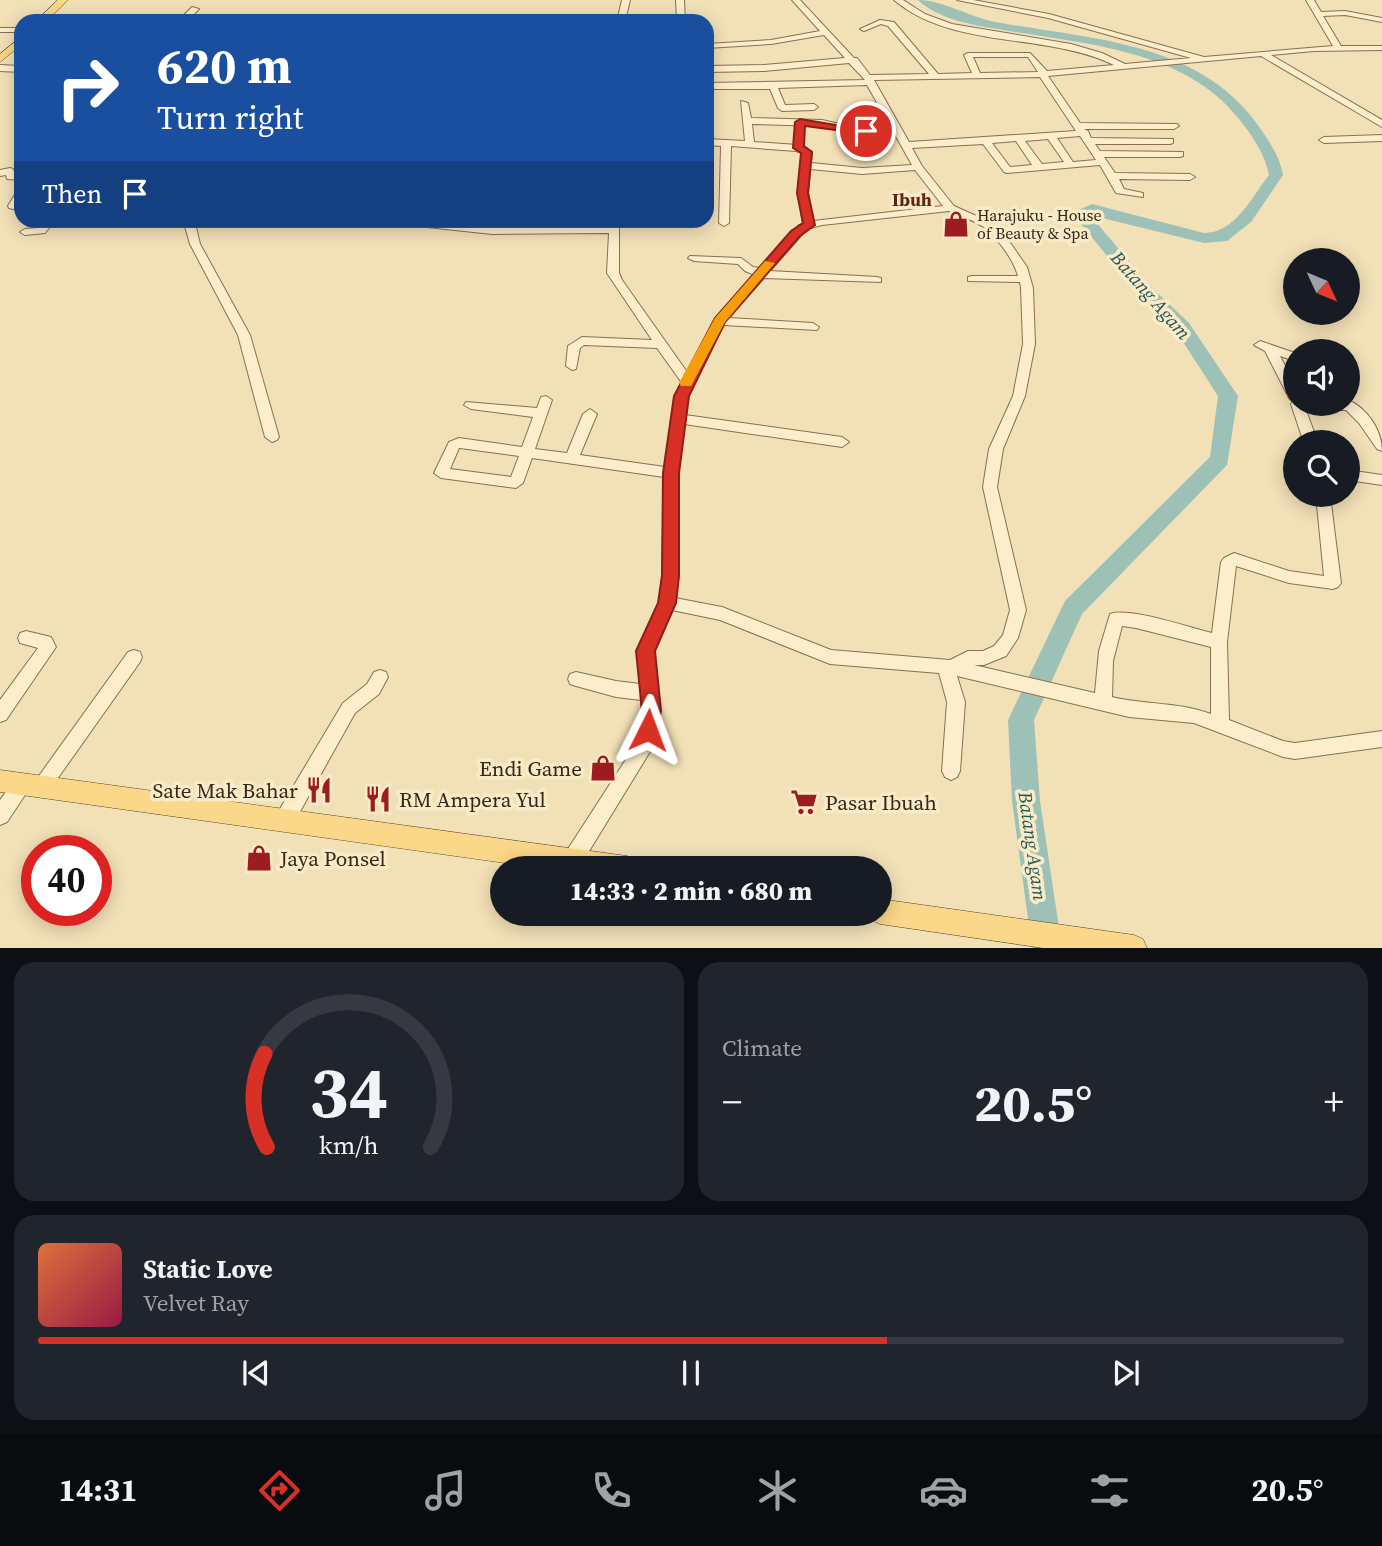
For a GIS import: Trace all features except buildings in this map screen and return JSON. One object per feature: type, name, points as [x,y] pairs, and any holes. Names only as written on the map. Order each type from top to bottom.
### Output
[{"type":"main road","points":[[48,14],[62,0]]},
{"type":"main road","points":[[0,59],[14,46]]},
{"type":"main road","points":[[22,783],[285,818],[427,842],[547,856]]},
{"type":"main road","points":[[892,913],[983,928],[1134,947]]},
{"type":"street","points":[[898,0],[921,15],[984,32],[1090,50],[1125,67]]},
{"type":"street","points":[[961,0],[1034,13],[1209,60]]},
{"type":"street","points":[[1310,0],[1321,14],[1338,48]]},
{"type":"street","points":[[802,1],[869,80],[918,167],[950,208],[988,225],[1007,246],[1024,279],[1029,308],[1029,344],[1019,396],[996,449],[990,487],[1018,610],[1010,638],[1000,651],[984,658],[968,658],[949,667]]},
{"type":"street","points":[[190,14],[195,9]]},
{"type":"street","points":[[1321,14],[1345,13],[1382,20]]},
{"type":"street","points":[[864,29],[880,22],[891,24],[935,76]]},
{"type":"street","points":[[714,46],[771,42],[827,32]]},
{"type":"street","points":[[714,86],[774,86],[935,76],[1043,73],[1338,48],[1382,48]]},
{"type":"street","points":[[977,75],[968,55],[1030,55],[1101,158],[1120,191],[1139,195]]},
{"type":"street","points":[[1264,55],[1382,124]]},
{"type":"street","points":[[714,69],[764,68],[854,60]]},
{"type":"street","points":[[774,86],[782,108],[814,107]]},
{"type":"street","points":[[744,103],[750,145]]},
{"type":"street","points":[[747,121],[800,122],[866,131]]},
{"type":"street","points":[[798,148],[800,122]]},
{"type":"street","points":[[905,145],[1174,126]]},
{"type":"street","points":[[1085,134],[1170,141]]},
{"type":"street","points":[[1051,136],[1069,163]]},
{"type":"street","points":[[1018,138],[1038,166]]},
{"type":"street","points":[[1324,139],[1382,138]]},
{"type":"street","points":[[986,141],[1007,170],[1101,158],[1180,154]]},
{"type":"street","points":[[714,142],[798,148],[807,152],[803,193],[809,225]]},
{"type":"street","points":[[724,223],[726,143]]},
{"type":"street","points":[[807,166],[862,172],[918,167]]},
{"type":"street","points":[[0,173],[10,171],[14,177]]},
{"type":"street","points":[[1112,176],[1191,177]]},
{"type":"street","points":[[575,856],[642,750],[651,711],[646,651],[667,603],[670,576],[671,473],[678,419],[687,381],[720,321],[796,233],[809,225],[950,208]]},
{"type":"street","points":[[25,232],[41,231],[43,228]]},
{"type":"street","points":[[190,228],[195,244],[244,335],[272,437]]},
{"type":"street","points":[[464,228],[492,231],[554,228]]},
{"type":"street","points":[[615,228],[613,273],[658,344],[687,381]]},
{"type":"street","points":[[694,258],[741,261],[749,269],[761,273],[877,280]]},
{"type":"street","points":[[972,279],[1024,279]]},
{"type":"street","points":[[720,321],[813,327]]},
{"type":"street","points":[[572,366],[574,346],[582,341],[658,344]]},
{"type":"street","points":[[1283,353],[1265,347],[1283,378]]},
{"type":"street","points":[[471,405],[544,407],[529,452],[514,484],[446,475],[440,471],[456,443],[529,452],[572,458],[671,473]]},
{"type":"street","points":[[572,458],[590,414]]},
{"type":"street","points":[[1359,416],[1382,446]]},
{"type":"street","points":[[678,419],[842,442]]},
{"type":"street","points":[[1360,477],[1382,480]]},
{"type":"street","points":[[1220,724],[1219,642],[1229,562],[1234,559],[1289,577],[1333,583],[1324,507]]},
{"type":"street","points":[[667,603],[722,614],[830,657],[949,667],[1129,709],[1194,715],[1295,751],[1382,739]]},
{"type":"street","points":[[1104,703],[1101,678],[1105,652],[1116,620],[1136,621],[1219,642]]},
{"type":"street","points":[[0,714],[48,647],[45,642],[26,638]]},
{"type":"street","points":[[0,816],[22,783],[134,657]]},
{"type":"street","points":[[949,667],[956,702],[951,771]]},
{"type":"street","points":[[285,818],[349,708],[356,699],[371,691],[380,677]]},
{"type":"street","points":[[576,679],[616,690],[649,692]]},
{"type":"waterway","name":"Batang Agam","points":[[924,0],[963,18],[1126,50],[1150,56],[1193,73],[1221,92],[1243,115],[1268,150],[1276,175],[1245,219],[1221,238],[1204,238],[1092,209],[1080,213],[1145,291],[1183,327],[1228,396],[1220,460],[1073,608],[1021,720],[1026,801],[1047,948]]},
{"type":"slow traffic","points":[[686,383],[720,321],[769,263]]},
{"type":"place","name":"Harajuku - House of Beauty & Spa","points":[[956,224]]},
{"type":"place","name":"Endi Game","points":[[603,768]]},
{"type":"place","name":"Sate Mak Bahar","points":[[319,790]]},
{"type":"place","name":"RM Ampera Yul","points":[[378,799]]},
{"type":"place","name":"Pasar Ibuah","points":[[804,802]]},
{"type":"place","name":"Jaya Ponsel","points":[[259,858]]},
{"type":"district","name":"Ibuh","points":[[912,199]]},
{"type":"route","points":[[648,730],[651,711],[646,651],[667,603],[670,576],[671,473],[681,396],[720,321],[796,233],[809,225],[803,193],[807,152],[798,148],[800,122],[866,131]]}]
